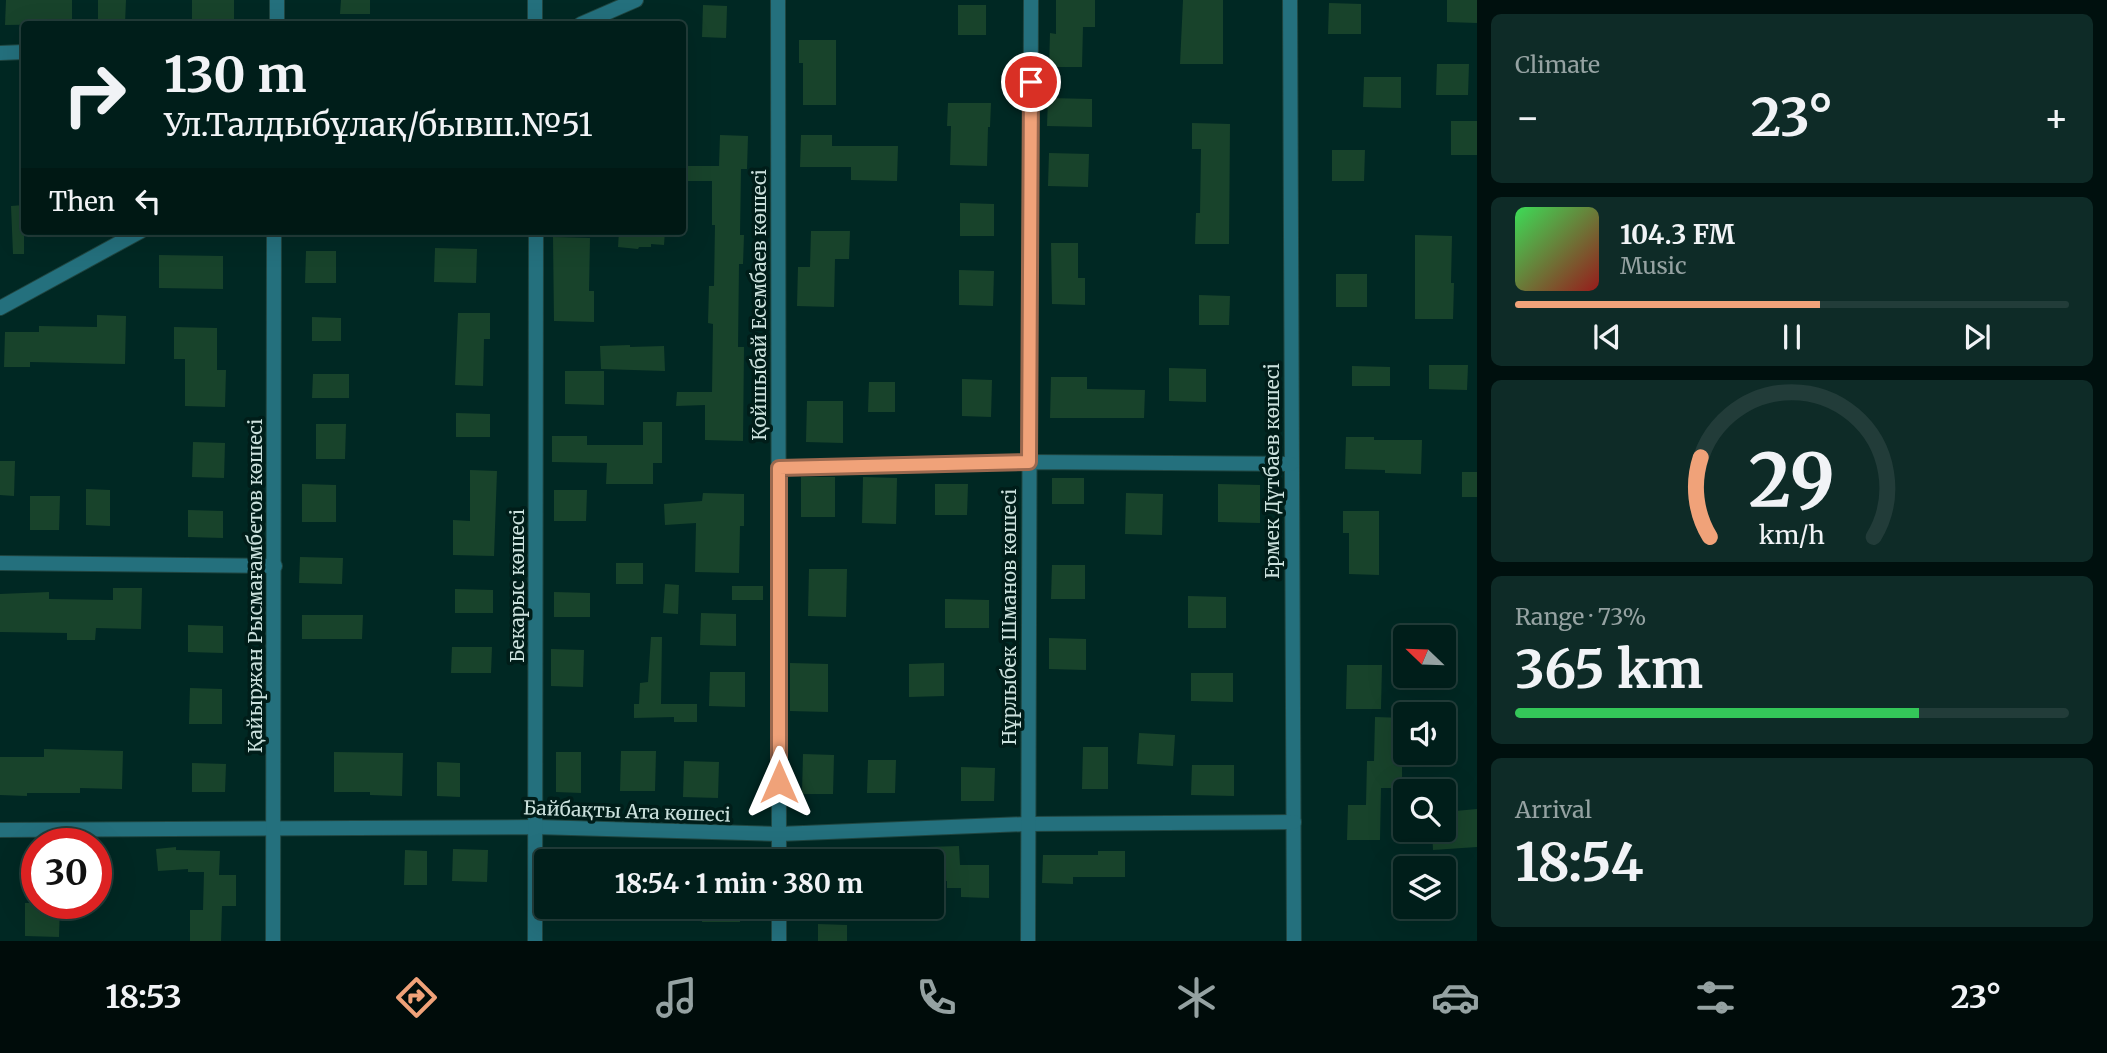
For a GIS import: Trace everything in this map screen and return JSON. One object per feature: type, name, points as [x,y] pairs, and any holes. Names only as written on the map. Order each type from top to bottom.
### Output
[{"type":"street","points":[[277,0],[277,21]]},
{"type":"street","points":[[535,0],[535,21]]},
{"type":"street","points":[[588,21],[636,0]]},
{"type":"street","name":"Қойшыбай Есембаев көшесі","points":[[778,0],[779,849]]},
{"type":"street","name":"Нұрлыбек Шманов көшесі","points":[[1028,941],[1031,0]]},
{"type":"street","name":"Ермек Дүтбаев көшесi","points":[[1290,0],[1294,941]]},
{"type":"street","points":[[0,52],[21,52]]},
{"type":"street","points":[[0,308],[134,235]]},
{"type":"street","name":"Қайыржан Рысмағамбетов көшесі","points":[[273,941],[274,235]]},
{"type":"street","name":"Бекарыс көшесі","points":[[535,941],[536,235]]},
{"type":"street","points":[[779,468],[1029,462],[1291,464]]},
{"type":"street","points":[[0,563],[275,566]]},
{"type":"street","name":"Байбақты Ата көшесі","points":[[0,830],[536,827],[779,834],[1027,824],[1294,822]]},
{"type":"street","points":[[779,919],[779,941]]},
{"type":"building","points":[[6,0],[72,0],[72,21],[21,21],[21,25],[5,25]]},
{"type":"building","points":[[98,0],[126,0],[125,21],[98,21]]},
{"type":"building","points":[[192,0],[234,0],[234,21],[192,21]]},
{"type":"building","points":[[341,0],[370,0],[370,14],[340,14]]},
{"type":"building","points":[[1056,0],[1095,0],[1095,27],[1083,27],[1082,67],[1049,67],[1050,33],[1056,34]]},
{"type":"building","points":[[1183,0],[1223,0],[1223,64],[1180,64]]},
{"type":"building","points":[[1447,0],[1477,0],[1477,23],[1447,22]]},
{"type":"building","points":[[1329,3],[1361,4],[1361,34],[1328,34]]},
{"type":"building","points":[[703,5],[727,6],[726,38],[702,37]]},
{"type":"building","points":[[958,5],[986,5],[986,35],[958,35]]},
{"type":"building","points":[[799,40],[836,40],[836,105],[803,105],[803,63],[799,63]]},
{"type":"building","points":[[1437,64],[1469,64],[1468,95],[1436,95]]},
{"type":"building","points":[[1364,77],[1401,77],[1401,108],[1363,107]]},
{"type":"building","points":[[1048,98],[1092,99],[1092,127],[1047,126]]},
{"type":"building","points":[[948,103],[991,103],[987,166],[950,165],[951,126],[947,126]]},
{"type":"building","points":[[1451,121],[1477,121],[1477,155],[1451,155]]},
{"type":"building","points":[[1192,123],[1230,124],[1229,244],[1195,244],[1196,213],[1200,213],[1201,149],[1192,149]]},
{"type":"building","points":[[720,135],[748,136],[747,169],[741,169],[740,235],[744,235],[743,264],[739,264],[738,347],[744,347],[743,441],[705,440],[705,405],[676,406],[677,392],[712,392],[713,324],[708,323],[709,286],[714,286],[715,225],[712,225],[712,181],[686,181],[686,166],[719,166]]},
{"type":"building","points":[[801,135],[832,135],[832,146],[898,146],[897,181],[851,180],[851,167],[800,167]]},
{"type":"building","points":[[1332,150],[1365,150],[1364,181],[1332,181]]},
{"type":"building","points":[[1049,153],[1089,154],[1088,187],[1048,186]]},
{"type":"building","points":[[960,203],[994,204],[994,236],[960,236]]},
{"type":"building","points":[[21,205],[24,254],[13,254],[11,206]]},
{"type":"building","points":[[811,231],[850,231],[849,259],[835,259],[834,307],[797,306],[798,267],[810,267]]},
{"type":"building","points":[[619,235],[665,235],[664,245],[651,244],[651,247],[638,249],[618,247]]},
{"type":"building","points":[[1415,235],[1452,236],[1453,319],[1415,319]]},
{"type":"building","points":[[553,237],[590,238],[589,291],[594,291],[594,322],[554,321]]},
{"type":"building","points":[[1051,243],[1078,243],[1078,278],[1085,278],[1085,305],[1052,304]]},
{"type":"building","points":[[435,248],[477,249],[476,283],[434,282]]},
{"type":"building","points":[[306,251],[336,251],[336,283],[305,283]]},
{"type":"building","points":[[159,255],[223,256],[223,289],[159,288]]},
{"type":"building","points":[[959,270],[994,271],[993,306],[959,305]]},
{"type":"building","points":[[1336,274],[1367,274],[1367,307],[1336,307]]},
{"type":"building","points":[[1199,295],[1230,296],[1229,325],[1199,325]]},
{"type":"building","points":[[458,313],[490,313],[490,339],[484,339],[483,386],[455,385]]},
{"type":"building","points":[[97,315],[126,316],[125,364],[30,362],[30,367],[4,367],[5,332],[39,332],[39,326],[97,327]]},
{"type":"building","points":[[312,317],[341,318],[341,341],[312,341]]},
{"type":"building","points":[[174,327],[217,328],[217,370],[226,370],[225,407],[185,406],[185,359],[174,359]]},
{"type":"building","points":[[600,346],[664,346],[665,371],[601,369]]},
{"type":"building","points":[[1429,365],[1468,365],[1467,390],[1429,389]]},
{"type":"building","points":[[1352,366],[1390,367],[1390,386],[1352,386]]},
{"type":"building","points":[[1169,368],[1206,369],[1206,402],[1169,401]]},
{"type":"building","points":[[565,371],[604,371],[604,405],[565,404]]},
{"type":"building","points":[[313,374],[349,374],[349,398],[312,398]]},
{"type":"building","points":[[1051,377],[1087,377],[1087,389],[1145,390],[1144,418],[1050,418]]},
{"type":"building","points":[[962,379],[992,380],[991,417],[962,416]]},
{"type":"building","points":[[869,382],[895,382],[895,412],[868,412]]},
{"type":"building","points":[[807,401],[843,401],[843,443],[806,442]]},
{"type":"building","points":[[456,413],[490,414],[490,437],[456,437]]},
{"type":"building","points":[[643,422],[662,422],[662,463],[653,463],[653,484],[606,484],[607,463],[552,462],[552,436],[587,436],[587,445],[643,445]]},
{"type":"building","points":[[316,424],[346,424],[345,459],[316,459]]},
{"type":"building","points":[[1346,437],[1422,440],[1421,474],[1345,469]]},
{"type":"building","points":[[193,442],[225,443],[224,478],[192,477]]},
{"type":"building","points":[[0,461],[15,461],[14,496],[0,495]]},
{"type":"building","points":[[470,470],[497,471],[494,556],[453,555],[453,520],[470,521]]},
{"type":"building","points":[[1462,472],[1477,472],[1477,497],[1462,497]]},
{"type":"building","points":[[801,477],[835,477],[835,517],[801,517]]},
{"type":"building","points":[[863,477],[897,478],[896,524],[862,523]]},
{"type":"building","points":[[1052,478],[1084,478],[1084,504],[1052,504]]},
{"type":"building","points":[[302,484],[336,485],[336,522],[302,522]]},
{"type":"building","points":[[935,484],[968,484],[967,515],[935,515]]},
{"type":"building","points":[[1218,484],[1260,485],[1260,523],[1218,522]]},
{"type":"building","points":[[86,489],[110,490],[110,526],[86,525]]},
{"type":"building","points":[[554,490],[587,490],[586,521],[554,521]]},
{"type":"building","points":[[703,493],[744,494],[739,573],[695,572],[696,523],[665,525],[664,504],[702,501]]},
{"type":"building","points":[[1126,493],[1163,494],[1162,535],[1125,534]]},
{"type":"building","points":[[30,496],[60,496],[59,530],[30,530]]},
{"type":"building","points":[[188,510],[223,511],[223,538],[188,537]]},
{"type":"building","points":[[1343,511],[1379,511],[1379,575],[1349,574],[1349,533],[1343,533]]},
{"type":"building","points":[[300,557],[343,558],[342,584],[299,583]]},
{"type":"building","points":[[616,563],[643,563],[643,584],[616,584]]},
{"type":"building","points":[[1052,565],[1085,565],[1085,599],[1051,599]]},
{"type":"building","points":[[809,569],[847,569],[846,617],[808,616]]},
{"type":"building","points":[[665,584],[679,585],[678,614],[663,613]]},
{"type":"building","points":[[732,586],[763,586],[763,600],[732,600]]},
{"type":"building","points":[[113,588],[142,588],[141,629],[96,628],[95,640],[67,640],[67,633],[0,632],[0,594],[49,592],[49,599],[113,600]]},
{"type":"building","points":[[455,589],[493,590],[493,613],[455,613]]},
{"type":"building","points":[[554,592],[590,593],[590,617],[554,617]]},
{"type":"building","points":[[1188,596],[1226,597],[1226,628],[1188,628]]},
{"type":"building","points":[[945,599],[989,600],[989,628],[945,628]]},
{"type":"building","points":[[701,613],[736,614],[736,646],[700,645]]},
{"type":"building","points":[[302,615],[363,615],[362,639],[302,639]]},
{"type":"building","points":[[188,625],[223,626],[223,653],[188,652]]},
{"type":"building","points":[[651,637],[662,637],[661,704],[697,704],[697,722],[674,722],[674,717],[634,718],[634,704],[639,704],[640,683],[648,682]]},
{"type":"building","points":[[1049,638],[1086,639],[1086,670],[1049,669]]},
{"type":"building","points":[[452,647],[492,647],[491,673],[451,673]]},
{"type":"building","points":[[551,649],[584,650],[583,687],[551,686]]},
{"type":"building","points":[[790,663],[828,664],[828,712],[790,711]]},
{"type":"building","points":[[944,663],[944,696],[909,697],[909,664]]},
{"type":"building","points":[[1347,665],[1382,665],[1381,709],[1346,709]]},
{"type":"building","points":[[710,672],[745,672],[745,707],[709,706]]},
{"type":"building","points":[[1191,673],[1233,673],[1233,702],[1191,701]]},
{"type":"building","points":[[190,688],[222,689],[222,724],[189,724]]},
{"type":"building","points":[[1375,717],[1393,718],[1393,765],[1402,765],[1402,779],[1393,779],[1393,788],[1381,788],[1380,840],[1347,840],[1348,805],[1366,805],[1367,761],[1374,761]]},
{"type":"building","points":[[1139,733],[1175,735],[1173,766],[1137,764]]},
{"type":"building","points":[[1083,747],[1108,747],[1108,789],[1082,789]]},
{"type":"building","points":[[44,749],[123,751],[122,789],[80,788],[80,793],[0,795],[0,757],[44,757]]},
{"type":"building","points":[[621,751],[656,751],[655,791],[620,791]]},
{"type":"building","points":[[334,752],[403,753],[402,796],[370,795],[370,792],[334,792]]},
{"type":"building","points":[[556,752],[581,752],[581,793],[556,792]]},
{"type":"building","points":[[803,754],[834,755],[833,794],[802,794]]},
{"type":"building","points":[[868,760],[896,760],[895,793],[867,793]]},
{"type":"building","points":[[684,761],[719,762],[718,798],[683,797]]},
{"type":"building","points":[[437,762],[460,763],[460,797],[437,796]]},
{"type":"building","points":[[192,763],[226,764],[225,792],[192,792]]},
{"type":"building","points":[[1192,765],[1234,765],[1234,796],[1191,795]]},
{"type":"building","points":[[961,767],[995,768],[994,801],[961,801]]},
{"type":"building","points":[[1477,809],[1477,847],[1433,850],[1433,842],[1456,842],[1456,811]]},
{"type":"building","points":[[959,846],[960,865],[989,865],[989,898],[961,897],[961,888],[947,888],[947,881],[944,881],[944,849],[926,847]]},
{"type":"building","points":[[176,847],[176,850],[220,851],[219,875],[236,875],[236,906],[222,906],[221,941],[190,941],[190,910],[203,910],[204,872],[188,872],[188,869],[158,871],[156,849]]},
{"type":"building","points":[[453,849],[488,850],[487,882],[452,881]]},
{"type":"building","points":[[405,850],[427,851],[427,885],[404,885]]},
{"type":"building","points":[[1098,851],[1125,851],[1125,877],[1073,877],[1073,884],[1042,883],[1043,855],[1098,855]]},
{"type":"building","points":[[25,919],[60,919],[59,937],[25,936]]},
{"type":"building","points":[[702,919],[740,919],[740,922],[702,922]]},
{"type":"building","points":[[818,924],[847,925],[847,941],[818,941]]},
{"type":"route","points":[[779,782],[779,468],[1029,462],[1031,82]]}]
